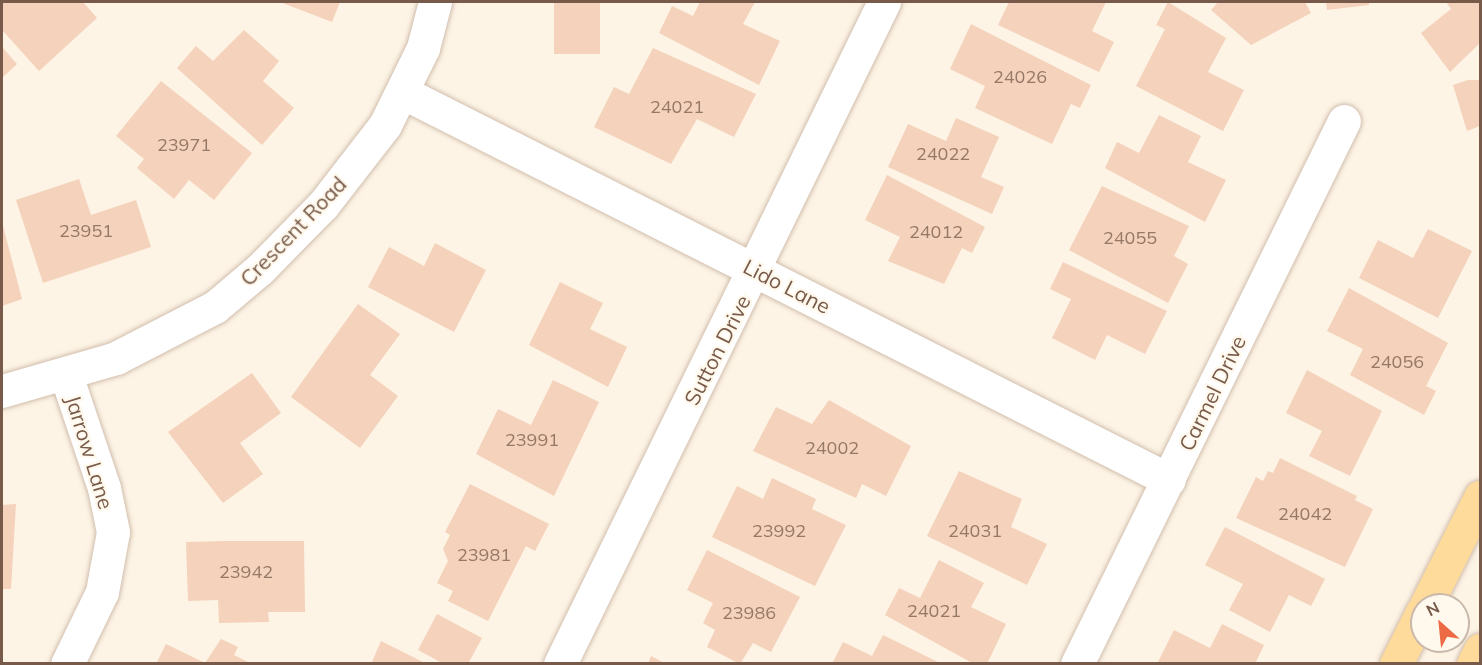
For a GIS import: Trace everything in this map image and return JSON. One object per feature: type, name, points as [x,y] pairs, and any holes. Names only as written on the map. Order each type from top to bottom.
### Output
[{"type":"main road","points":[[1432,593],[1480,497]]},
{"type":"main road","points":[[1396,663],[1410,636]]},
{"type":"main road","points":[[1473,663],[1480,650]]},
{"type":"street","name":"Crescent Road","points":[[2,391],[66,375],[116,358],[215,307],[323,205],[365,156],[404,93],[435,2]]},
{"type":"street","name":"Sutton Drive","points":[[560,663],[757,271],[884,2]]},
{"type":"street","name":"Lido Lane","points":[[404,93],[1169,480]]},
{"type":"street","name":"Carmel Drive","points":[[1077,663],[1344,121]]},
{"type":"street","name":"Jarrow Lane","points":[[66,375],[104,488],[112,532],[102,592],[67,663]]},
{"type":"building","points":[[2,2],[83,2],[97,18],[39,71],[3,31]]},
{"type":"building","points":[[280,2],[340,2],[332,22]]},
{"type":"building","points":[[554,2],[600,2],[600,54],[554,54]]},
{"type":"building","points":[[700,2],[755,2],[743,24],[780,41],[759,85],[659,33],[672,6],[693,16]]},
{"type":"building","points":[[1009,2],[1106,2],[1092,31],[1114,42],[1099,72],[998,25]]},
{"type":"building","points":[[1168,2],[1226,38],[1208,72],[1244,90],[1223,131],[1136,86],[1165,29],[1156,25]]},
{"type":"building","points":[[1218,2],[1305,2],[1311,13],[1251,45],[1211,10]]},
{"type":"building","points":[[1326,2],[1369,2],[1369,5],[1327,10]]},
{"type":"building","points":[[1446,2],[1480,2],[1480,43],[1450,72],[1421,33],[1451,9]]},
{"type":"building","points":[[971,24],[1091,85],[1080,108],[1071,104],[1052,144],[975,108],[985,86],[950,69]]},
{"type":"building","points":[[244,30],[279,61],[263,81],[294,108],[262,145],[177,68],[196,46],[213,61]]},
{"type":"building","points":[[2,47],[17,64],[2,78]]},
{"type":"building","points":[[653,48],[756,94],[734,137],[697,119],[671,164],[594,127],[614,87],[629,94]]},
{"type":"building","points":[[1468,80],[1480,80],[1480,126],[1467,131],[1453,85]]},
{"type":"building","points":[[161,81],[252,153],[214,200],[189,180],[174,199],[137,168],[144,159],[116,136]]},
{"type":"building","points":[[1159,115],[1201,136],[1188,162],[1226,180],[1205,222],[1105,168],[1117,142],[1139,153]]},
{"type":"building","points":[[956,118],[999,137],[981,177],[1004,187],[992,214],[888,167],[908,124],[946,141]]},
{"type":"building","points":[[887,175],[985,227],[972,253],[962,248],[944,284],[888,261],[900,237],[865,220]]},
{"type":"building","points":[[79,179],[91,215],[136,200],[151,247],[43,283],[16,200]]},
{"type":"building","points":[[1102,186],[1189,226],[1174,256],[1188,264],[1168,303],[1069,250]]},
{"type":"building","points":[[2,222],[22,299],[2,306]]},
{"type":"building","points":[[1428,229],[1472,251],[1438,318],[1359,278],[1378,240],[1413,258]]},
{"type":"building","points":[[435,243],[486,270],[454,332],[368,287],[389,247],[424,266]]},
{"type":"building","points":[[1063,262],[1167,311],[1145,354],[1107,335],[1095,360],[1052,338],[1071,299],[1050,289]]},
{"type":"building","points":[[560,282],[603,303],[590,329],[627,347],[608,387],[529,345]]},
{"type":"building","points":[[1349,288],[1448,343],[1426,386],[1436,391],[1424,415],[1350,375],[1363,349],[1327,331]]},
{"type":"building","points":[[358,304],[400,334],[370,375],[398,396],[360,448],[291,397]]},
{"type":"building","points":[[1307,370],[1382,411],[1350,476],[1309,456],[1322,431],[1286,413]]},
{"type":"building","points":[[252,373],[281,413],[240,443],[263,474],[223,503],[168,432]]},
{"type":"building","points":[[553,380],[599,402],[554,496],[476,454],[498,409],[531,425]]},
{"type":"building","points":[[829,400],[911,446],[886,496],[862,484],[856,498],[753,451],[776,407],[812,424]]},
{"type":"building","points":[[1280,458],[1357,496],[1355,500],[1373,509],[1345,567],[1236,518],[1256,477],[1263,481],[1268,471],[1273,473]]},
{"type":"building","points":[[959,471],[1022,499],[1011,527],[1047,544],[1027,585],[927,536]]},
{"type":"building","points":[[772,478],[816,499],[812,509],[846,525],[815,586],[712,537],[737,486],[763,499]]},
{"type":"building","points":[[470,484],[549,524],[535,551],[526,546],[488,621],[448,601],[453,591],[437,583],[448,561],[443,549],[450,535],[445,532]]},
{"type":"building","points":[[16,504],[11,589],[2,589],[2,505]]},
{"type":"building","points":[[1225,527],[1325,579],[1311,606],[1289,595],[1270,632],[1229,610],[1243,584],[1205,565]]},
{"type":"building","points":[[304,541],[305,612],[268,612],[269,622],[219,623],[218,600],[188,601],[186,542]]},
{"type":"building","points":[[707,550],[800,597],[771,652],[753,643],[740,664],[707,647],[715,630],[703,623],[713,603],[687,590]]},
{"type":"building","points":[[939,560],[984,583],[971,607],[1006,624],[987,664],[974,664],[885,615],[899,588],[920,598]]},
{"type":"building","points":[[437,614],[482,638],[468,664],[444,664],[418,650]]},
{"type":"building","points":[[1222,624],[1264,645],[1255,664],[1157,664],[1174,630],[1210,648]]},
{"type":"building","points":[[883,635],[942,664],[832,664],[843,642],[872,656]]},
{"type":"building","points":[[221,639],[238,647],[234,655],[252,664],[156,664],[166,644],[205,663]]},
{"type":"building","points":[[381,641],[427,664],[371,664]]},
{"type":"building","points":[[651,656],[666,664],[648,664]]}]
